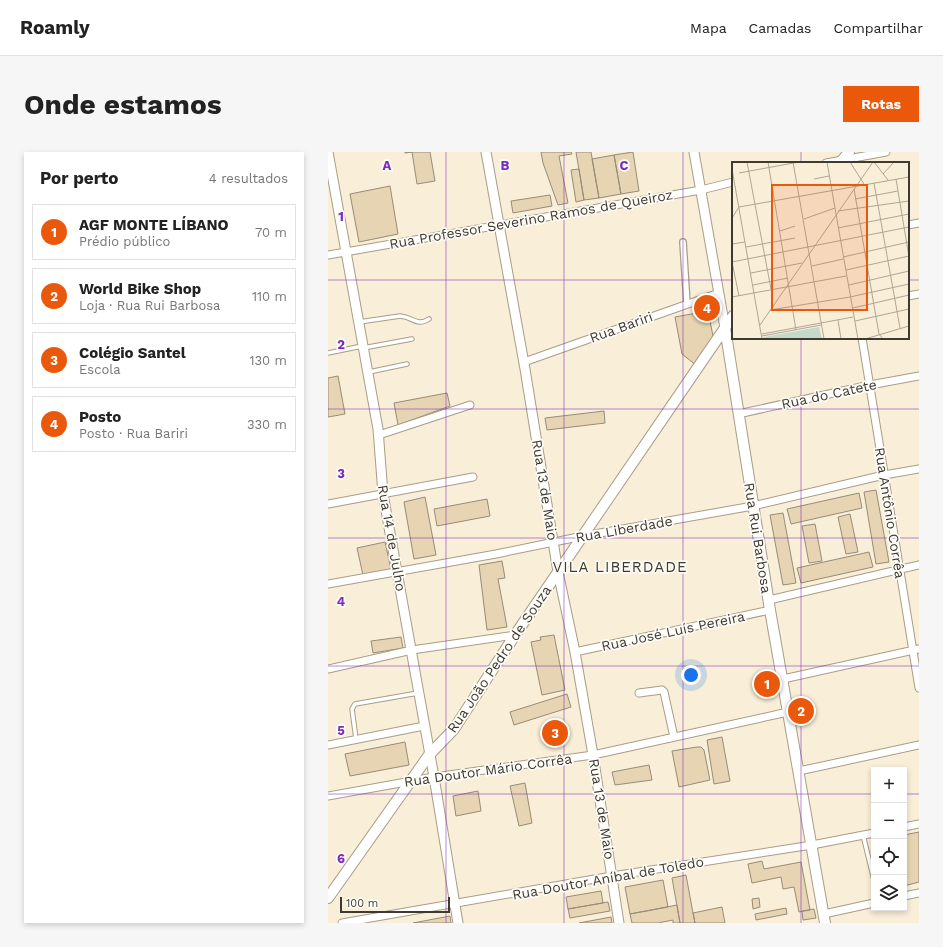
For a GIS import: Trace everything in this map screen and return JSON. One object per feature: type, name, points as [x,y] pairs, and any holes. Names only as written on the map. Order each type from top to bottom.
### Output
[{"type":"main road","name":"Rua João Pedro de Souza","points":[[328,898],[429,755],[454,730],[515,635],[732,318]]},
{"type":"main road","name":"Rua Rui Barbosa","points":[[725,328],[788,712],[825,919]]},
{"type":"street","name":"Rua 14 de Julho","points":[[328,152],[379,435],[383,494],[412,650],[458,923]]},
{"type":"street","name":"Rua 13 de Maio","points":[[486,152],[524,362],[558,572],[575,652],[594,755],[619,923]]},
{"type":"street","name":"Rua Rui Barbosa","points":[[694,152],[725,328]]},
{"type":"street","points":[[830,162],[844,158],[886,152]]},
{"type":"street","name":"Rua Professor Severino Ramos de Queiroz","points":[[328,255],[701,190],[732,182]]},
{"type":"street","points":[[909,225],[919,223]]},
{"type":"street","points":[[683,242],[687,304]]},
{"type":"street","name":"Rua Bariri","points":[[524,362],[719,293]]},
{"type":"street","points":[[909,296],[919,294]]},
{"type":"street","name":"Rua Antônio Corrêa","points":[[862,339],[899,569],[916,649],[919,688]]},
{"type":"street","name":"Rua do Catete","points":[[738,414],[870,385],[919,376]]},
{"type":"street","points":[[379,435],[470,405]]},
{"type":"street","name":"Rua Liberdade","points":[[328,584],[496,554],[583,536],[754,506],[884,475],[919,469]]},
{"type":"street","points":[[328,504],[473,477]]},
{"type":"street","name":"Rua José Luís Pereira","points":[[575,652],[770,605],[899,569],[919,565]]},
{"type":"street","points":[[328,669],[412,650],[515,635]]},
{"type":"street","points":[[783,679],[916,649]]},
{"type":"street","points":[[639,693],[662,690],[664,692],[674,737]]},
{"type":"street","name":"Rua Doutor Mário Corrêa","points":[[328,796],[434,777],[594,755],[788,712]]},
{"type":"street","points":[[328,745],[424,726]]},
{"type":"street","points":[[799,771],[919,744]]},
{"type":"street","points":[[907,826],[919,824]]},
{"type":"street","name":"Rua Doutor Aníbal de Toledo","points":[[342,923],[612,876],[812,845],[871,834]]},
{"type":"street","points":[[907,895],[919,893]]},
{"type":"street","points":[[825,919],[871,904]]},
{"type":"lane","points":[[358,322],[400,316],[407,317],[418,323],[423,323],[429,319]]},
{"type":"lane","points":[[328,353],[412,339]]},
{"type":"lane","points":[[367,372],[407,364]]},
{"type":"lane","points":[[356,739],[352,709],[355,704],[419,693]]},
{"type":"lane","points":[[863,835],[873,875]]},
{"type":"building","points":[[412,152],[430,152],[435,181],[417,184]]},
{"type":"building","points":[[541,152],[571,152],[572,154],[559,156],[568,203],[558,205],[543,163]]},
{"type":"building","points":[[576,152],[591,152],[599,198],[584,200]]},
{"type":"building","points":[[633,152],[639,191],[621,194],[614,155]]},
{"type":"building","points":[[614,155],[621,194],[599,198],[592,159]]},
{"type":"building","points":[[579,169],[584,200],[576,202],[571,170]]},
{"type":"building","points":[[390,186],[398,234],[359,242],[350,194]]},
{"type":"building","points":[[550,195],[552,206],[513,213],[511,201]]},
{"type":"building","points":[[708,311],[714,341],[697,366],[682,354],[675,317]]},
{"type":"building","points":[[338,376],[345,414],[328,417],[328,378]]},
{"type":"building","points":[[447,393],[450,406],[398,425],[394,403]]},
{"type":"building","points":[[604,411],[605,423],[547,430],[545,418]]},
{"type":"building","points":[[876,490],[889,562],[876,564],[864,492]]},
{"type":"building","points":[[859,493],[862,508],[791,524],[787,509]]},
{"type":"building","points":[[425,497],[436,555],[414,559],[404,502]]},
{"type":"building","points":[[487,499],[490,516],[437,526],[434,509]]},
{"type":"building","points":[[783,513],[796,583],[783,585],[770,515]]},
{"type":"building","points":[[850,514],[858,552],[846,554],[838,517]]},
{"type":"building","points":[[815,524],[822,561],[809,563],[802,526]]},
{"type":"building","points":[[385,542],[391,569],[363,575],[357,548]]},
{"type":"building","points":[[869,552],[873,567],[801,583],[797,568]]},
{"type":"building","points":[[502,561],[505,578],[498,579],[507,627],[487,630],[479,565]]},
{"type":"building","points":[[554,635],[565,690],[542,695],[531,642],[541,640],[540,637]]},
{"type":"building","points":[[401,637],[403,648],[373,653],[371,641]]},
{"type":"building","points":[[567,694],[571,707],[514,725],[510,712]]},
{"type":"building","points":[[722,737],[730,781],[714,784],[707,740]]},
{"type":"building","points":[[405,742],[409,765],[350,776],[345,754]]},
{"type":"building","points":[[701,747],[704,750],[710,780],[679,787],[672,751]]},
{"type":"building","points":[[649,765],[652,780],[615,785],[612,772]]},
{"type":"building","points":[[525,783],[532,823],[519,826],[510,786]]},
{"type":"building","points":[[478,791],[481,811],[456,816],[453,796]]},
{"type":"building","points":[[919,832],[919,882],[907,885],[907,839],[907,834]]},
{"type":"building","points":[[762,861],[764,869],[801,862],[810,910],[799,912],[794,887],[783,889],[781,877],[752,883],[748,864]]},
{"type":"building","points":[[686,875],[695,923],[680,923],[672,878]]},
{"type":"building","points":[[663,880],[668,907],[630,914],[625,887]]},
{"type":"building","points":[[601,891],[603,903],[568,909],[566,897]]},
{"type":"building","points":[[759,898],[760,907],[753,909],[752,899]]},
{"type":"building","points":[[608,902],[610,911],[570,918],[568,909]]},
{"type":"building","points":[[677,905],[680,923],[673,923],[673,920],[658,923],[632,923],[630,914]]},
{"type":"building","points":[[722,907],[725,923],[695,923],[693,913]]},
{"type":"building","points":[[786,908],[787,914],[756,920],[755,914]]},
{"type":"building","points":[[814,909],[816,918],[803,920],[802,911]]},
{"type":"building","points":[[450,916],[451,923],[413,923]]},
{"type":"building","points":[[611,917],[612,923],[579,923]]},
{"type":"place","name":"Posto","points":[[707,308]]},
{"type":"place","name":"AGF MONTE LÍBANO","points":[[767,684]]},
{"type":"place","name":"World Bike Shop","points":[[801,711]]},
{"type":"place","name":"Colégio Santel","points":[[555,733]]},
{"type":"district","name":"VILA LIBERDADE","points":[[620,567]]}]
